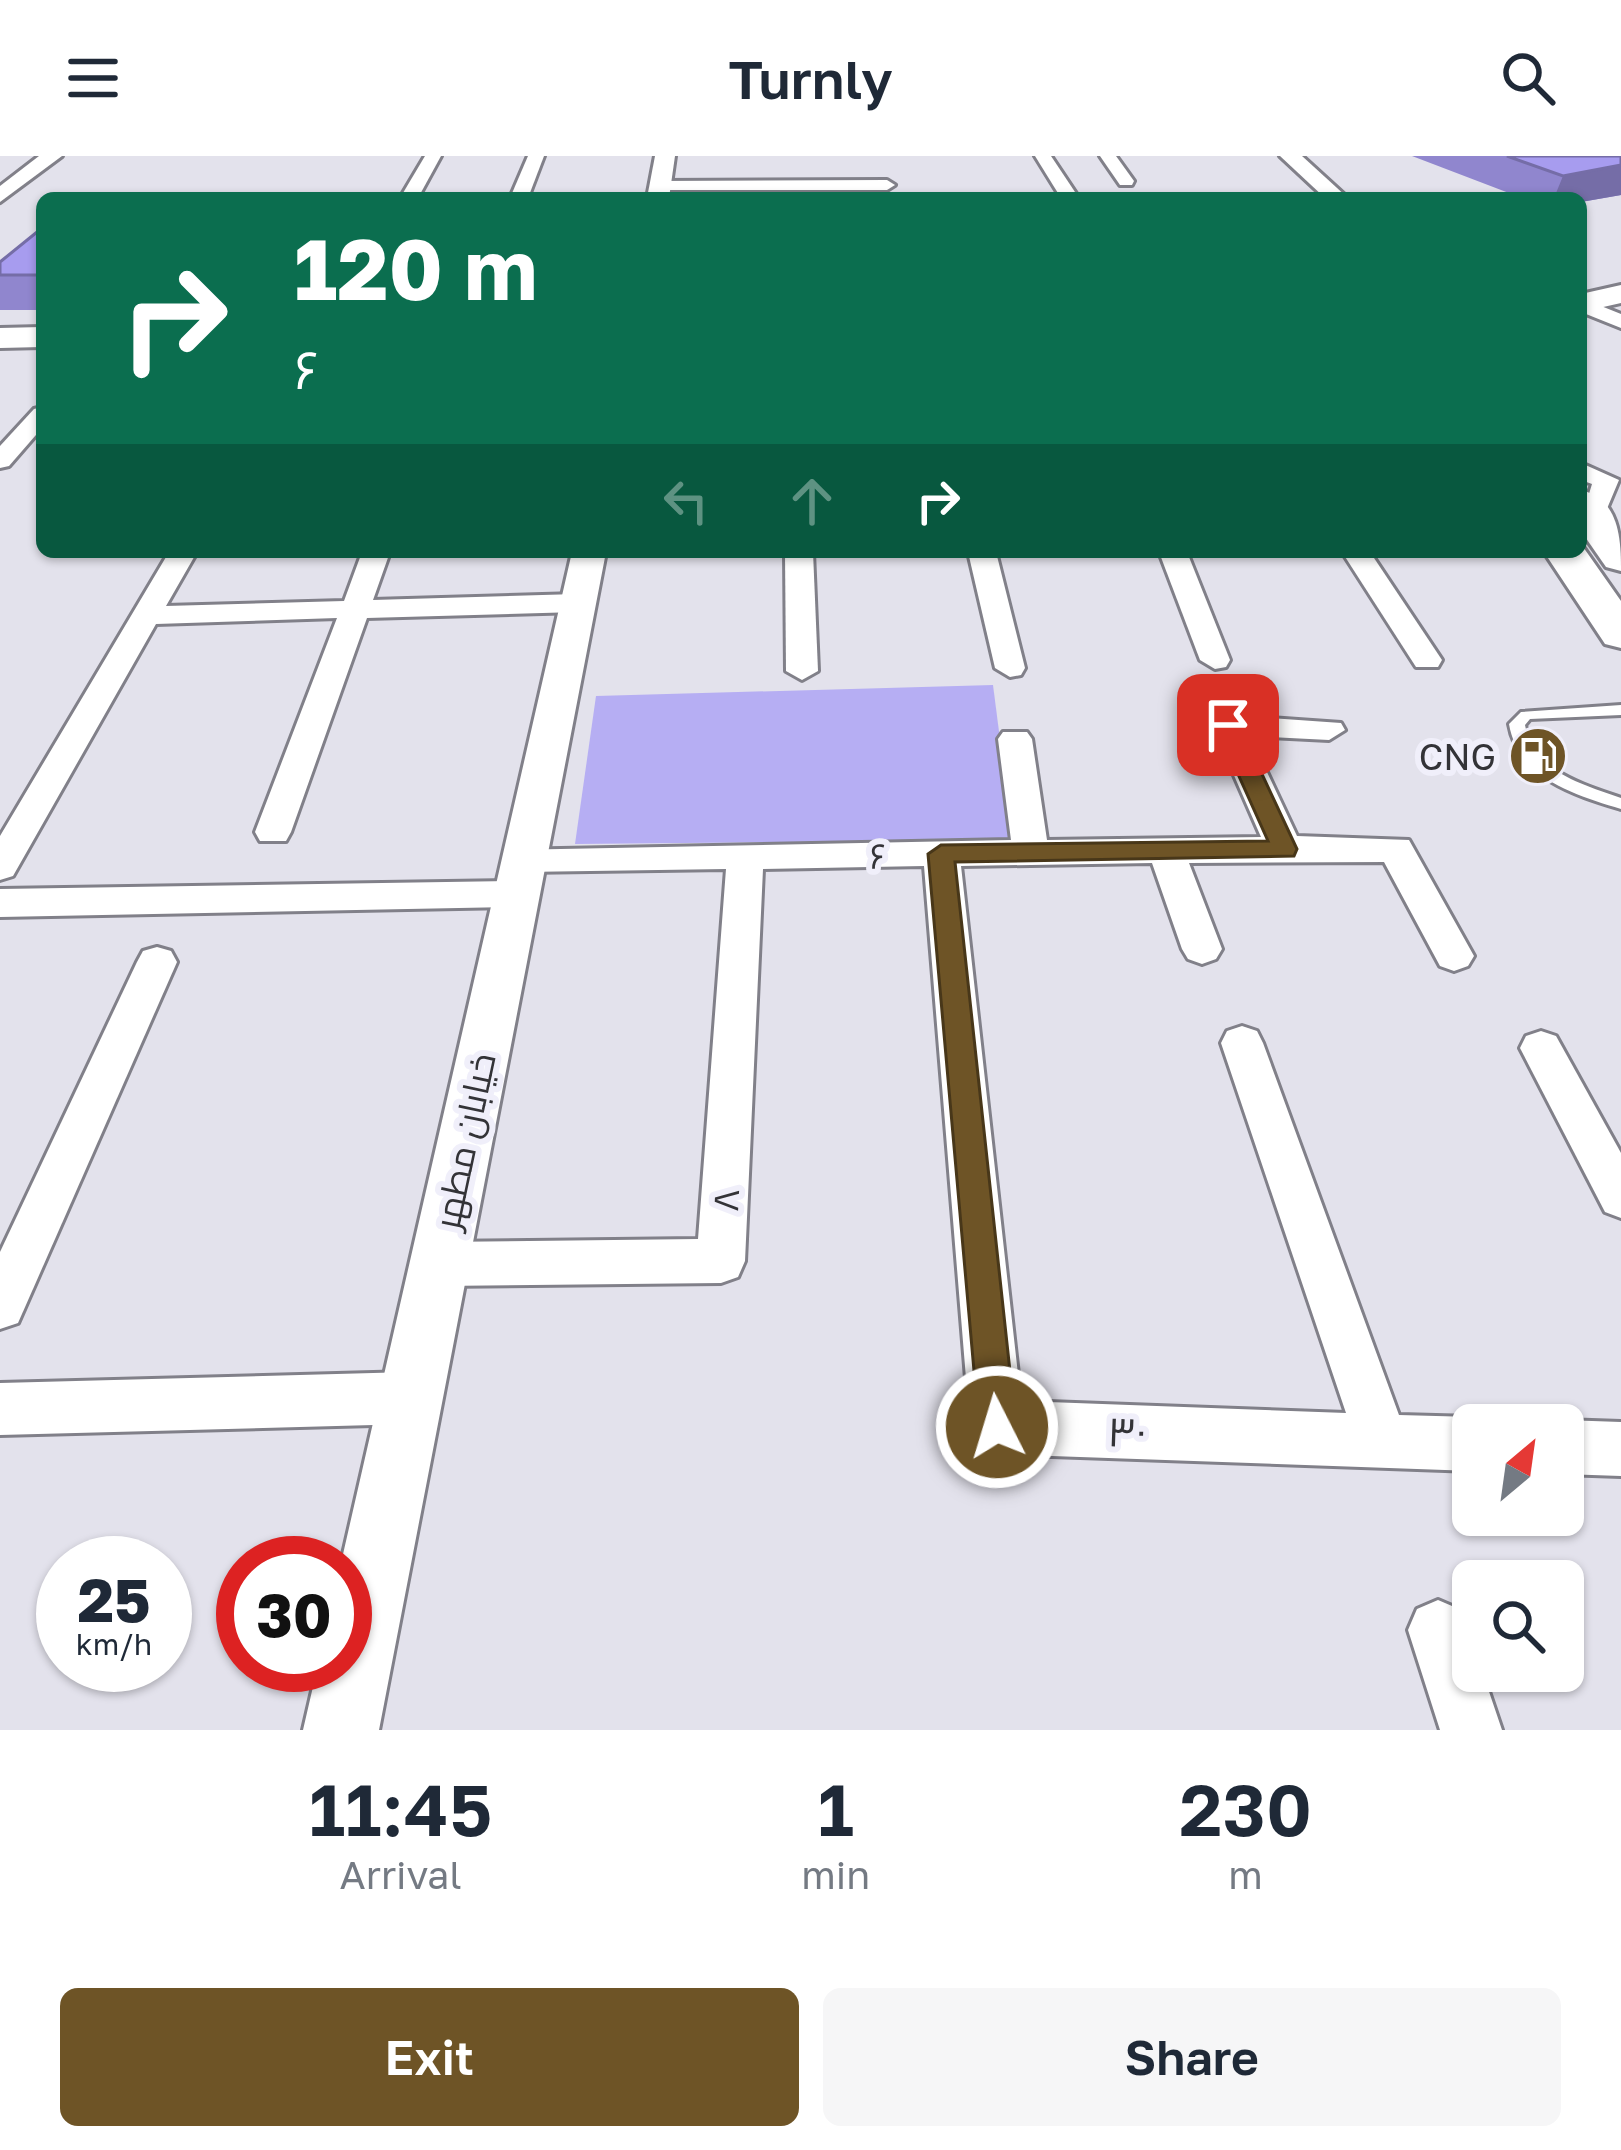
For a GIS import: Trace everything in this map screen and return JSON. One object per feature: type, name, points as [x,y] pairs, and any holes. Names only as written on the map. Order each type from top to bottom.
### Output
[{"type":"main road","points":[[1587,279],[1621,272]]},
{"type":"main road","points":[[1587,302],[1621,294]]},
{"type":"main road","points":[[0,326],[36,325]]},
{"type":"main road","points":[[0,338],[36,337]]},
{"type":"main road","points":[[1591,500],[1621,558]]},
{"type":"main road","points":[[1591,500],[1621,634]]},
{"type":"street","points":[[0,196],[52,156]]},
{"type":"street","points":[[413,192],[434,156]]},
{"type":"street","points":[[521,192],[536,156]]},
{"type":"street","points":[[665,156],[658,192],[887,184]]},
{"type":"street","points":[[1043,156],[1066,192]]},
{"type":"street","points":[[1108,156],[1126,181]]},
{"type":"street","points":[[1262,156],[1300,192]]},
{"type":"street","points":[[1290,156],[1330,192]]},
{"type":"street","points":[[1587,307],[1621,322]]},
{"type":"street","points":[[0,461],[36,421]]},
{"type":"street","points":[[0,867],[180,558]]},
{"type":"street","points":[[273,832],[374,558]]},
{"type":"street","points":[[799,558],[802,670]]},
{"type":"street","points":[[983,558],[1010,668]]},
{"type":"street","points":[[1175,558],[1215,660]]},
{"type":"street","points":[[1360,558],[1427,660]]},
{"type":"street","points":[[147,615],[355,609],[583,577]]},
{"type":"street","name":"خیابان مطهر","points":[[341,1730],[583,577]]},
{"type":"street","points":[[1285,849],[1228,725],[1329,730]]},
{"type":"street","points":[[1015,739],[1031,853]]},
{"type":"street","name":"۶","points":[[0,903],[519,877],[745,856],[1396,849],[1454,956]]},
{"type":"street","points":[[1166,851],[1202,949]]},
{"type":"street","name":"۳۰","points":[[941,854],[997,1427],[1452,1443]]},
{"type":"street","name":"۸","points":[[438,1264],[722,1262],[745,856]]},
{"type":"street","points":[[0,1306],[158,962]]},
{"type":"street","points":[[1242,1043],[1382,1440]]},
{"type":"street","points":[[1541,1048],[1621,1197]]},
{"type":"street","points":[[0,1409],[410,1398]]},
{"type":"street","points":[[1584,1448],[1621,1449]]},
{"type":"street","points":[[1438,1630],[1471,1730]]},
{"type":"lane","points":[[1621,710],[1526,715],[1517,724],[1517,735],[1535,765],[1621,804]]},
{"type":"shaded area","points":[[993,685],[1013,840],[575,844],[596,696]]},
{"type":"building","points":[[1507,156],[1621,156],[1621,165],[1563,176]]},
{"type":"building","points":[[36,233],[36,275],[0,275],[0,262]]},
{"type":"place","name":"CNG","points":[[1538,756]]},
{"type":"route","points":[[997,1427],[941,854],[1285,849],[1228,725]]}]
